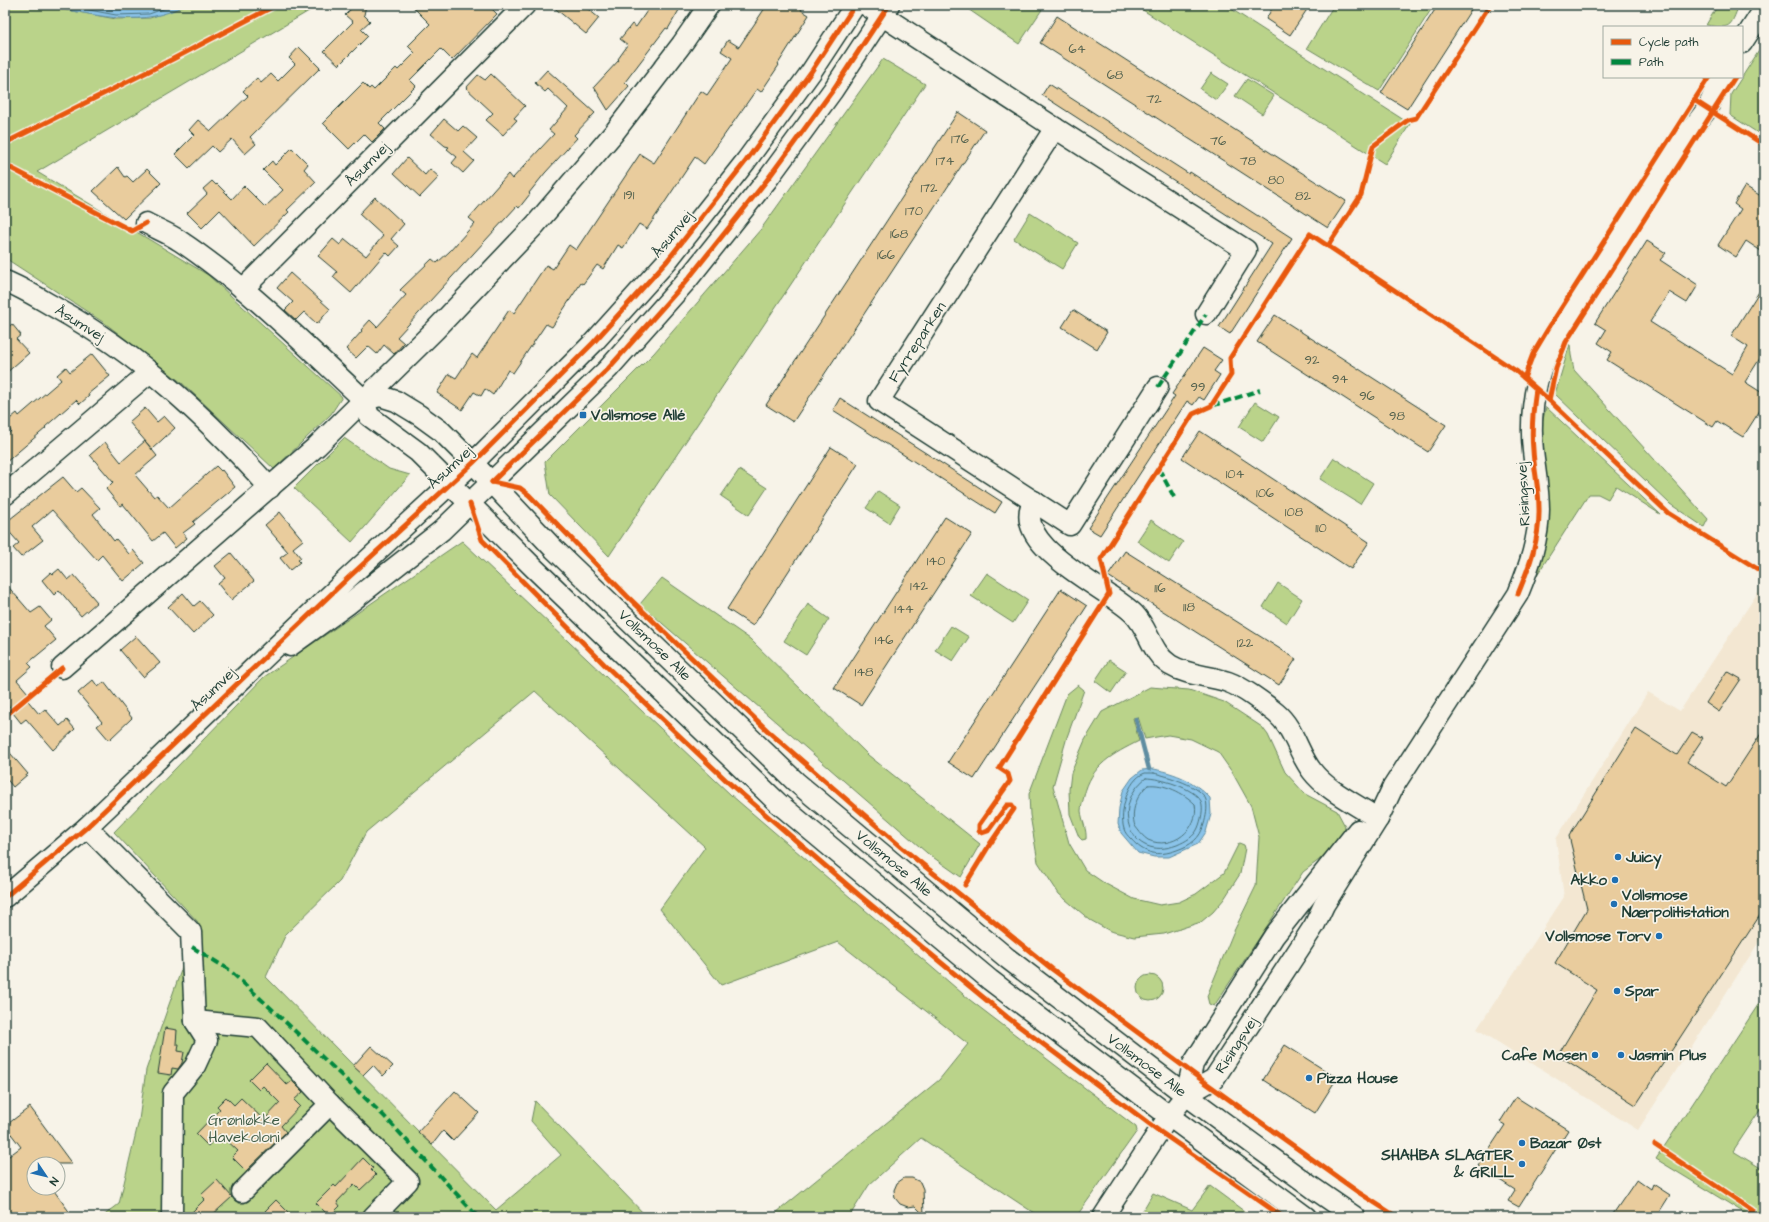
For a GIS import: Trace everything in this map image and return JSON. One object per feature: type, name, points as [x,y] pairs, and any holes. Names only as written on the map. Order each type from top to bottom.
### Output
[{"type":"street","name":"Åsumvej","points":[[243,289],[526,5]]},
{"type":"street","points":[[62,668],[317,446],[435,330],[535,225],[613,134],[682,44],[709,5]]},
{"type":"street","name":"Åsumvej","points":[[5,897],[87,827],[348,578],[473,463],[593,343],[667,261],[746,161],[811,72],[855,5]]},
{"type":"street","name":"Åsumvej","points":[[226,694],[359,596],[441,531],[608,369],[688,279],[767,180],[833,90],[879,8]]},
{"type":"street","points":[[879,8],[1055,128],[1246,250],[1206,314]]},
{"type":"street","points":[[1743,41],[1764,9]]},
{"type":"street","name":"Risingsvej","points":[[1186,1094],[1214,1079],[1314,926],[1324,905],[1374,816],[1518,594],[1530,563],[1536,538],[1539,510],[1533,450],[1532,418],[1536,389],[1544,361],[1559,331],[1671,156],[1707,109],[1722,78]]},
{"type":"street","name":"Fyrreparken","points":[[1055,128],[879,401],[1070,525],[1158,387]]},
{"type":"street","name":"Åsumvej","points":[[146,222],[179,240],[243,289],[364,400],[369,416],[418,452],[450,484]]},
{"type":"street","name":"Åsumvej","points":[[5,281],[78,320],[115,345],[181,396],[207,421],[270,488]]},
{"type":"street","points":[[5,495],[150,372]]},
{"type":"street","name":"Åsumvej","points":[[364,400],[380,396],[396,401],[420,415],[441,432],[473,463]]},
{"type":"street","name":"Vollsmose Alle","points":[[473,463],[554,548],[796,782],[1008,958],[1186,1094],[1313,1188],[1355,1217]]},
{"type":"street","name":"Vollsmose Alle","points":[[450,484],[778,803],[990,980],[1169,1116],[1306,1217]]},
{"type":"street","points":[[1034,501],[1030,508],[1030,524],[1043,545],[1054,557],[1117,600],[1134,614],[1139,620],[1154,649],[1164,660],[1180,670],[1195,676],[1229,682],[1276,713],[1292,734],[1312,772],[1323,783],[1374,816]]},
{"type":"street","name":"Risingsvej","points":[[1186,1094],[1193,1064],[1274,936],[1374,816]]},
{"type":"street","points":[[87,827],[191,932],[195,1021],[207,1040],[195,1066],[173,1092],[172,1217]]},
{"type":"street","points":[[195,1021],[258,1027],[330,1104],[408,1181],[373,1217]]},
{"type":"street","points":[[1103,1217],[1169,1116],[1186,1094]]},
{"type":"street","points":[[242,1192],[330,1104]]},
{"type":"shaded area","name":"Vollsmose Torv","points":[[1764,583],[1764,934],[1638,1130],[1477,1029],[1564,897],[1556,839],[1648,692],[1680,711]]},
{"type":"green space","points":[[5,5],[50,5],[57,8],[116,19],[150,18],[185,5],[319,5],[37,172],[208,275],[342,397],[331,414],[274,469],[182,383],[106,324],[5,258]]},
{"type":"green space","points":[[962,5],[1045,5],[1019,44]]},
{"type":"green space","points":[[1135,5],[1225,5],[1410,124],[1385,164]]},
{"type":"green space","points":[[1334,5],[1434,5],[1379,91],[1307,48]]},
{"type":"green space","points":[[1718,5],[1739,5],[1734,18],[1728,25],[1706,25]]},
{"type":"green space","points":[[1764,43],[1764,78],[1760,85],[1764,87],[1764,137],[1730,115],[1731,94],[1741,78],[1743,78],[1743,75]]},
{"type":"green space","points":[[883,59],[925,84],[609,556],[550,495],[545,462],[654,353],[761,229]]},
{"type":"green space","points":[[1211,73],[1228,84],[1216,100],[1200,89]]},
{"type":"green space","points":[[1247,79],[1274,96],[1262,114],[1235,96]]},
{"type":"green space","points":[[1030,213],[1078,243],[1062,269],[1014,239]]},
{"type":"green space","points":[[1570,344],[1574,370],[1708,519],[1704,527],[1670,504],[1555,394]]},
{"type":"green space","points":[[1255,402],[1279,417],[1263,442],[1239,427]]},
{"type":"green space","points":[[1546,407],[1660,514],[1616,486],[1608,499],[1598,494],[1589,494],[1535,578],[1542,448],[1541,428]]},
{"type":"green space","points":[[344,438],[389,469],[410,475],[352,542],[294,488]]},
{"type":"green space","points":[[1334,458],[1373,483],[1360,504],[1320,479]]},
{"type":"green space","points":[[739,470],[767,488],[749,515],[721,496]]},
{"type":"green space","points":[[878,491],[900,505],[889,523],[866,508]]},
{"type":"green space","points":[[1151,520],[1183,542],[1169,563],[1137,541]]},
{"type":"green space","name":"Grønløkke Havekoloni","points":[[462,541],[731,795],[970,1000],[1136,1127],[1137,1131],[1076,1217],[1040,1217],[921,1138],[869,1185],[849,1217],[771,1217],[939,1080],[968,1044],[838,942],[721,985],[660,909],[705,847],[535,691],[366,832],[340,881],[286,934],[266,977],[496,1210],[561,1155],[531,1121],[535,1101],[647,1217],[102,1217],[119,1204],[139,1120],[146,1070],[198,922],[114,832],[264,677]]},
{"type":"green space","points":[[987,573],[1028,600],[1013,623],[971,596]]},
{"type":"green space","points":[[662,578],[750,639],[868,755],[980,844],[961,877],[927,853],[640,604]]},
{"type":"green space","points":[[1278,583],[1302,599],[1287,623],[1263,607]]},
{"type":"green space","points":[[808,604],[829,619],[806,655],[784,641]]},
{"type":"green space","points":[[951,626],[969,637],[953,661],[935,650]]},
{"type":"green space","points":[[1109,660],[1126,671],[1111,693],[1095,681]]},
{"type":"green space","points":[[1078,685],[1084,690],[1067,737],[1053,786],[1069,843],[1085,870],[1104,883],[1134,899],[1160,905],[1179,902],[1196,894],[1224,873],[1239,843],[1244,845],[1245,848],[1240,874],[1224,899],[1213,912],[1201,922],[1164,934],[1134,937],[1110,931],[1090,920],[1059,894],[1038,862],[1030,815],[1029,794],[1067,694]]},
{"type":"green space","points":[[1150,687],[1189,690],[1224,702],[1262,727],[1268,735],[1285,772],[1305,794],[1337,811],[1345,826],[1343,835],[1319,860],[1303,872],[1214,1006],[1209,1004],[1207,996],[1233,933],[1256,886],[1259,837],[1251,806],[1232,772],[1218,752],[1191,739],[1168,735],[1145,739],[1138,717],[1133,718],[1139,741],[1120,751],[1104,762],[1092,776],[1087,785],[1081,811],[1086,832],[1086,839],[1082,840],[1079,837],[1070,814],[1069,790],[1071,773],[1085,740],[1102,712]]},
{"type":"green space","points":[[1150,975],[1159,979],[1163,988],[1159,997],[1150,1001],[1141,997],[1137,988],[1141,979]]},
{"type":"green space","points":[[1764,996],[1764,1104],[1733,1151],[1764,1170],[1764,1217],[1751,1217],[1656,1159]]},
{"type":"green space","points":[[1210,1186],[1252,1217],[1139,1217],[1153,1193],[1192,1210]]},
{"type":"water","points":[[50,5],[185,5],[169,12],[153,16],[122,18],[106,17],[57,8]]},
{"type":"water","points":[[1154,769],[1170,773],[1191,782],[1210,798],[1211,814],[1206,832],[1198,844],[1169,857],[1154,857],[1138,853],[1121,833],[1118,824],[1119,808],[1123,791],[1132,778],[1142,770]]},
{"type":"building","points":[[355,5],[366,5],[364,15],[370,21],[361,29],[368,36],[339,65],[324,51],[353,22],[345,15]]},
{"type":"building","points":[[411,5],[488,5],[497,14],[452,60],[441,49],[410,80],[416,86],[379,123],[385,129],[372,142],[364,134],[349,149],[323,123],[363,83],[369,89],[371,87],[374,90],[396,68],[398,70],[415,53],[408,46],[430,24]]},
{"type":"building","points":[[551,5],[583,5],[599,18],[586,34]]},
{"type":"building","points":[[651,5],[682,5],[668,29],[666,28],[625,82],[629,86],[608,110],[594,87],[619,60],[618,59],[628,45],[620,39],[632,24],[636,27]]},
{"type":"building","points":[[767,5],[804,5],[801,10],[809,15],[761,92],[757,89],[704,164],[695,157],[647,229],[639,224],[623,248],[618,245],[603,269],[597,265],[583,284],[581,283],[552,327],[546,324],[513,373],[508,370],[493,395],[485,389],[481,396],[474,392],[462,410],[437,393],[449,374],[456,378],[472,354],[477,358],[509,310],[514,313],[546,265],[553,269],[569,245],[576,250],[640,154],[654,163],[701,91],[707,95],[732,58],[721,51],[728,40],[739,47]]},
{"type":"building","points":[[1274,5],[1310,5],[1290,35],[1266,19]]},
{"type":"building","points":[[1438,5],[1474,5],[1407,109],[1381,93]]},
{"type":"building","points":[[1057,16],[1346,201],[1328,228],[1040,43]]},
{"type":"building","points":[[299,47],[320,68],[250,137],[256,144],[245,154],[232,139],[218,152],[212,146],[189,168],[175,154],[194,135],[189,130],[198,120],[211,131],[248,96],[243,91],[257,78],[261,83],[271,74],[278,81],[295,64],[289,58]]},
{"type":"building","points":[[547,70],[595,113],[574,135],[577,138],[545,173],[519,208],[517,206],[397,337],[404,343],[394,354],[384,345],[377,354],[368,346],[356,358],[346,349],[362,331],[361,330],[370,320],[377,327],[406,295],[400,290],[432,259],[437,263],[450,251],[475,223],[469,218],[508,174],[512,179],[554,134],[549,130],[568,108],[548,89],[545,92],[535,83]]},
{"type":"building","points":[[491,74],[525,106],[514,118],[517,120],[503,135],[486,120],[493,113],[466,88],[478,75],[485,80]]},
{"type":"building","points":[[1049,84],[1292,238],[1230,334],[1219,327],[1272,244],[1042,95]]},
{"type":"building","points":[[958,112],[985,130],[793,422],[766,405]]},
{"type":"building","points":[[444,119],[458,131],[463,126],[477,138],[464,152],[474,161],[463,173],[452,163],[457,157],[447,149],[449,147],[445,146],[431,134]]},
{"type":"building","points":[[292,148],[308,164],[304,169],[316,182],[287,210],[289,212],[254,246],[220,210],[202,228],[187,213],[207,194],[203,189],[212,181],[232,199],[244,186],[265,207],[283,190],[263,170],[272,161],[275,165]]},
{"type":"building","points":[[407,158],[425,175],[430,169],[439,177],[420,197],[394,173]]},
{"type":"building","points":[[118,167],[125,177],[127,176],[133,182],[147,169],[161,183],[124,219],[93,191]]},
{"type":"building","points":[[1745,186],[1764,198],[1764,253],[1746,241],[1736,257],[1718,245],[1741,209],[1734,204]]},
{"type":"building","points":[[375,197],[404,224],[391,239],[399,246],[390,256],[386,252],[351,293],[333,277],[337,272],[318,256],[333,239],[340,245],[345,239],[366,256],[383,236],[359,214]]},
{"type":"building","points":[[1647,241],[1666,253],[1660,260],[1698,285],[1687,303],[1669,292],[1650,322],[1732,374],[1748,347],[1731,336],[1764,284],[1764,352],[1745,382],[1764,394],[1764,404],[1743,437],[1717,421],[1713,427],[1607,360],[1612,352],[1598,343],[1606,330],[1595,323]]},
{"type":"building","points":[[290,273],[330,309],[317,324],[304,312],[296,320],[285,310],[293,302],[277,288]]},
{"type":"building","points":[[1073,310],[1107,332],[1097,349],[1062,327]]},
{"type":"building","points":[[1275,315],[1446,425],[1428,452],[1257,342]]},
{"type":"building","points":[[12,324],[21,335],[16,339],[29,353],[5,374],[5,326],[7,328]]},
{"type":"building","points":[[1203,348],[1222,360],[1214,371],[1220,375],[1204,400],[1199,397],[1193,405],[1187,401],[1100,535],[1088,528],[1175,396],[1172,394]]},
{"type":"building","points":[[92,354],[110,376],[88,394],[89,396],[80,404],[76,400],[5,463],[5,436],[11,431],[5,423],[17,413],[19,416],[61,380],[57,375],[66,367],[70,372]]},
{"type":"building","points":[[840,398],[1002,502],[995,513],[833,410]]},
{"type":"building","points":[[145,408],[157,422],[164,416],[175,428],[152,449],[129,422]]},
{"type":"building","points":[[1200,431],[1369,542],[1351,569],[1182,458]]},
{"type":"building","points":[[145,441],[157,456],[135,475],[154,497],[157,495],[169,508],[216,466],[221,471],[222,470],[235,487],[193,522],[195,524],[183,533],[187,538],[175,548],[163,533],[153,541],[123,504],[120,506],[106,489],[113,482],[90,455],[105,442],[121,462]]},
{"type":"building","points":[[831,447],[858,464],[753,626],[727,609]]},
{"type":"building","points":[[63,477],[76,492],[81,488],[100,508],[93,514],[114,541],[116,539],[129,554],[133,550],[144,563],[123,581],[102,555],[97,560],[52,510],[32,527],[43,540],[21,557],[13,548],[19,543],[5,527],[5,523]]},
{"type":"building","points":[[280,512],[303,540],[293,548],[301,558],[298,560],[300,562],[290,570],[280,558],[288,552],[265,525]]},
{"type":"building","points":[[945,517],[972,534],[861,705],[834,688]]},
{"type":"building","points":[[1125,551],[1296,659],[1279,685],[1108,576]]},
{"type":"building","points":[[231,553],[254,581],[231,600],[218,584],[225,578],[215,566]]},
{"type":"building","points":[[59,569],[68,580],[74,575],[97,602],[81,616],[59,590],[54,595],[42,580],[51,572],[53,574]]},
{"type":"building","points":[[5,583],[31,613],[40,607],[51,620],[44,626],[56,640],[28,663],[32,667],[17,680],[28,693],[24,696],[39,714],[45,709],[60,726],[67,720],[75,729],[53,750],[26,719],[21,723],[5,703]]},
{"type":"building","points":[[1061,589],[1087,606],[974,779],[948,762]]},
{"type":"building","points":[[183,593],[194,606],[200,601],[213,615],[193,634],[168,607]]},
{"type":"building","points":[[136,636],[160,663],[143,677],[120,650]]},
{"type":"building","points":[[1727,671],[1741,679],[1719,712],[1706,703]]},
{"type":"building","points":[[93,680],[98,687],[104,682],[132,718],[109,740],[97,726],[102,722],[78,693]]},
{"type":"building","name":"Vollsmose Torv","points":[[1636,729],[1677,755],[1692,732],[1703,738],[1687,762],[1726,787],[1764,729],[1764,909],[1636,1105],[1558,1055],[1597,990],[1555,963],[1587,909],[1569,836]]},
{"type":"building","points":[[5,747],[28,774],[13,787],[5,777]]},
{"type":"building","points":[[165,1028],[177,1030],[176,1044],[179,1044],[178,1051],[184,1052],[182,1063],[178,1069],[172,1068],[171,1075],[158,1073]]},
{"type":"building","points":[[1285,1045],[1337,1078],[1315,1113],[1263,1080]]},
{"type":"building","points":[[371,1046],[393,1066],[383,1076],[373,1065],[363,1075],[353,1066]]},
{"type":"building","points":[[266,1063],[287,1085],[292,1081],[303,1092],[294,1100],[300,1106],[281,1126],[286,1132],[246,1171],[232,1157],[238,1151],[220,1134],[208,1146],[196,1134],[220,1109],[217,1106],[226,1097],[234,1105],[241,1098],[264,1120],[280,1103],[263,1086],[259,1090],[249,1080]]},
{"type":"building","points":[[455,1091],[479,1113],[453,1141],[443,1131],[432,1145],[418,1132]]},
{"type":"building","points":[[1516,1097],[1568,1130],[1519,1207],[1508,1201],[1515,1190],[1478,1166],[1505,1125],[1500,1122]]},
{"type":"building","points":[[30,1107],[72,1164],[66,1164],[66,1156],[26,1156],[26,1196],[58,1196],[73,1217],[5,1217],[5,1159],[21,1147],[5,1126]]},
{"type":"building","points":[[363,1158],[373,1168],[371,1170],[376,1175],[360,1190],[354,1184],[337,1202],[340,1206],[330,1216],[316,1203],[334,1185],[336,1187]]},
{"type":"building","points":[[904,1178],[912,1178],[920,1182],[923,1189],[924,1215],[915,1206],[908,1207],[900,1204],[895,1198],[894,1190],[897,1183]]},
{"type":"building","points":[[1637,1179],[1651,1189],[1653,1184],[1670,1195],[1656,1217],[1611,1217]]},
{"type":"building","points":[[217,1180],[232,1197],[210,1217],[187,1217],[205,1199],[201,1195]]},
{"type":"building","points":[[276,1200],[293,1217],[271,1217],[265,1211]]},
{"type":"waterway","points":[[1136,719],[1149,769]]},
{"type":"marked path","points":[[1158,387],[1206,314]]},
{"type":"marked path","points":[[1212,406],[1260,390]]},
{"type":"marked path","points":[[1159,469],[1175,499]]},
{"type":"marked path","points":[[5,704],[11,711]]},
{"type":"marked path","points":[[192,947],[228,969],[275,1012],[384,1116],[478,1217]]},
{"type":"cycle path","points":[[5,143],[173,59],[276,5]]},
{"type":"cycle path","points":[[5,897],[87,827],[348,578],[473,463],[593,343],[667,261],[746,161],[811,72],[855,5]]},
{"type":"cycle path","points":[[492,482],[608,369],[688,279],[767,180],[833,90],[889,5]]},
{"type":"cycle path","points":[[1328,246],[1361,195],[1373,146],[1408,120],[1416,118],[1490,5]]},
{"type":"cycle path","points":[[1524,378],[1533,354],[1548,329],[1708,78]]},
{"type":"cycle path","points":[[1549,400],[1556,368],[1566,342],[1734,78]]},
{"type":"cycle path","points":[[1694,100],[1764,145]]},
{"type":"cycle path","points":[[5,165],[132,231],[146,223]]},
{"type":"cycle path","points":[[965,885],[990,844],[1014,809],[1012,805],[1007,805],[988,831],[982,833],[979,831],[979,825],[1010,781],[1008,774],[999,768],[1109,594],[1101,559],[1193,414],[1211,406],[1231,375],[1230,358],[1310,234],[1516,371],[1549,400],[1668,513],[1764,573]]},
{"type":"cycle path","points":[[1518,594],[1533,552],[1538,531],[1539,501],[1532,434],[1536,389]]},
{"type":"cycle path","points":[[492,482],[520,488],[529,495],[627,596],[769,732],[901,847],[1052,969],[1206,1083],[1358,1192],[1397,1217]]},
{"type":"cycle path","points":[[470,504],[482,540],[605,665],[728,782],[859,895],[1007,1017],[1159,1131],[1283,1217]]},
{"type":"cycle path","points":[[5,716],[62,668]]},
{"type":"cycle path","points":[[1655,1145],[1752,1210],[1749,1217]]},
{"type":"place","name":"Vollsmose Allé","points":[[583,415]]},
{"type":"place","name":"Juicy","points":[[1618,857]]},
{"type":"place","name":"Akko","points":[[1615,880]]},
{"type":"place","name":"Vollsmose Nærpolitistation","points":[[1614,904]]},
{"type":"place","name":"Vollsmose Torv","points":[[1659,936]]},
{"type":"place","name":"Spar","points":[[1617,991]]},
{"type":"place","name":"Cafe Mosen","points":[[1595,1055]]},
{"type":"place","name":"Jasmin Plus","points":[[1621,1055]]},
{"type":"place","name":"Pizza House","points":[[1309,1078]]},
{"type":"place","name":"Bazar Øst","points":[[1522,1143]]},
{"type":"place","name":"SHAHBA SLAGTER & GRILL","points":[[1522,1164]]}]
